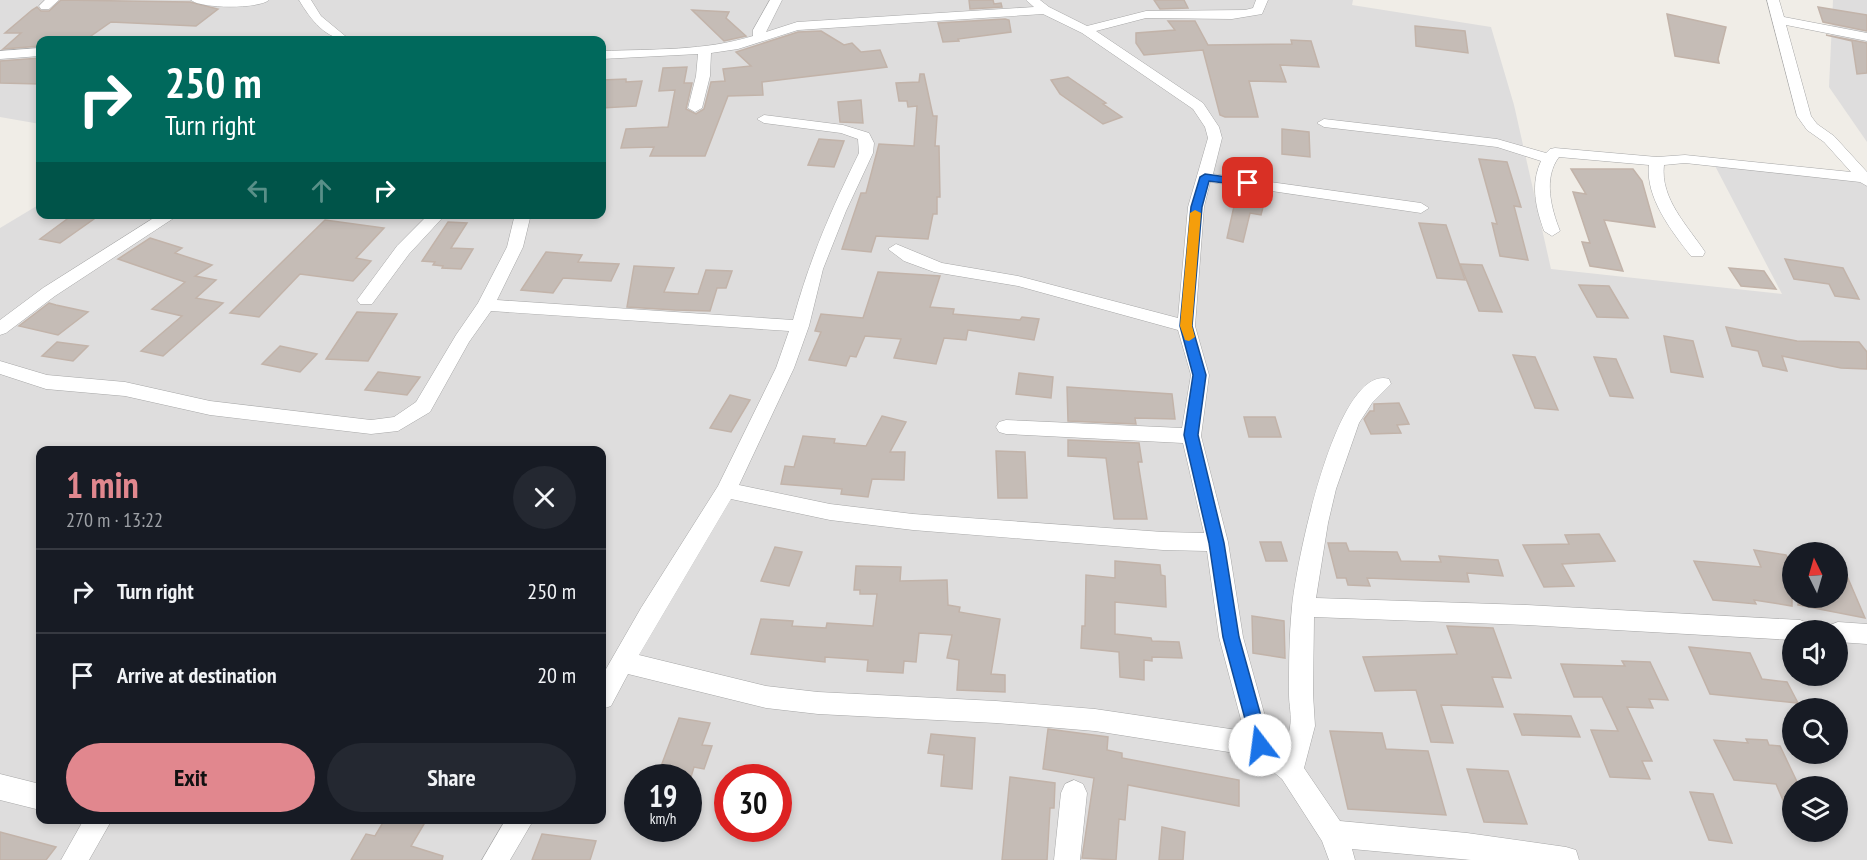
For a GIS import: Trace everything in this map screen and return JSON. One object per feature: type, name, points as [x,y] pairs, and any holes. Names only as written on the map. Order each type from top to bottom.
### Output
[{"type":"street","points":[[197,0],[238,3],[263,0]]},
{"type":"street","points":[[305,0],[316,18],[339,36]]},
{"type":"street","points":[[760,37],[759,30],[776,0]]},
{"type":"street","points":[[1086,30],[1120,19],[1153,14],[1226,16],[1246,14],[1258,11],[1262,0]]},
{"type":"street","points":[[1773,0],[1804,116],[1812,127],[1829,140],[1866,179]]},
{"type":"street","points":[[606,55],[705,50],[733,46],[797,26],[1038,5],[1086,30],[1198,106],[1212,127],[1215,138],[1196,207],[1186,326],[1200,375],[1191,435],[1217,543],[1231,637],[1260,745]]},
{"type":"street","points":[[1778,20],[1867,37]]},
{"type":"street","points":[[695,108],[705,50]]},
{"type":"street","points":[[0,55],[36,52]]},
{"type":"street","points":[[606,691],[649,615],[726,490],[785,368],[800,326],[815,269],[838,212],[866,153],[867,142],[864,136],[843,129],[764,119]]},
{"type":"street","points":[[1324,123],[1497,143],[1548,159]]},
{"type":"street","points":[[1552,231],[1546,216],[1542,183],[1548,159],[1555,152],[1657,161],[1685,159],[1866,179]]},
{"type":"street","points":[[1657,161],[1654,170],[1666,207],[1697,252]]},
{"type":"street","points":[[1205,177],[1421,208]]},
{"type":"street","points":[[0,329],[49,292],[164,219]]},
{"type":"street","points":[[366,300],[403,250],[433,219]]},
{"type":"street","points":[[0,367],[46,382],[124,389],[210,408],[371,427],[398,424],[423,407],[462,339],[486,305],[515,247],[522,219]]},
{"type":"street","points":[[896,249],[935,269],[993,276],[1055,290],[1186,326]]},
{"type":"street","points":[[486,305],[800,326]]},
{"type":"street","points":[[1291,770],[1303,726],[1300,694],[1303,607],[1317,523],[1326,489],[1357,408],[1382,384]]},
{"type":"street","points":[[1006,427],[1191,435]]},
{"type":"street","points":[[726,490],[830,512],[913,522],[1217,543]]},
{"type":"street","points":[[1303,607],[1527,615],[1782,629]]},
{"type":"street","points":[[1848,633],[1867,634]]},
{"type":"street","points":[[624,662],[766,697],[818,703],[996,712],[1095,720],[1260,745],[1291,770],[1333,834],[1342,860]]},
{"type":"street","points":[[0,787],[36,796]]},
{"type":"street","points":[[1067,860],[1074,794]]},
{"type":"street","points":[[74,860],[96,824]]},
{"type":"street","points":[[495,860],[519,824]]},
{"type":"street","points":[[1333,834],[1467,846],[1566,860]]},
{"type":"shaded area","points":[[0,0],[1353,0],[1352,5],[1491,27],[1514,105],[1551,269],[1782,294],[1713,162],[1867,182],[1867,860],[0,860],[0,228],[36,206],[36,219],[606,219],[606,36],[36,36],[36,123],[0,117]]},
{"type":"shaded area","points":[[1833,0],[1867,0],[1867,142],[1829,87]]},
{"type":"building","points":[[61,0],[190,2],[218,9],[196,26],[111,22],[91,36],[36,36],[36,46],[3,49],[21,33],[5,33],[32,10],[37,7],[41,11],[49,11]]},
{"type":"building","points":[[969,0],[993,0],[994,4],[1001,3],[1002,7],[970,9]]},
{"type":"building","points":[[1154,0],[1184,0],[1188,8],[1160,9]]},
{"type":"building","points":[[1818,7],[1867,15],[1867,31],[1823,22]]},
{"type":"building","points":[[692,10],[729,12],[726,18],[746,36],[724,41]]},
{"type":"building","points":[[1667,14],[1726,27],[1719,63],[1675,56]]},
{"type":"building","points":[[1009,20],[1011,32],[943,42],[938,23]]},
{"type":"building","points":[[1168,21],[1195,21],[1208,45],[1292,44],[1291,40],[1311,41],[1319,67],[1280,65],[1286,82],[1249,81],[1258,117],[1225,117],[1220,115],[1203,50],[1144,55],[1136,43],[1136,33],[1175,30]]},
{"type":"building","points":[[1415,26],[1465,31],[1468,53],[1416,46]]},
{"type":"building","points":[[821,31],[844,45],[852,43],[861,52],[880,50],[887,67],[762,82],[763,95],[728,96],[705,156],[650,156],[654,147],[621,148],[626,129],[668,127],[675,90],[659,91],[663,68],[687,67],[684,83],[692,83],[686,109],[696,114],[704,109],[711,82],[725,81],[723,69],[751,66],[736,52],[798,32]]},
{"type":"building","points":[[1826,35],[1867,43],[1867,73],[1857,74],[1852,41]]},
{"type":"building","points":[[36,58],[36,84],[0,83],[0,61]]},
{"type":"building","points":[[920,74],[924,74],[933,116],[937,116],[935,146],[939,146],[940,197],[937,197],[937,214],[933,214],[928,239],[876,236],[871,252],[842,249],[861,193],[866,193],[879,144],[914,146],[917,106],[908,107],[907,101],[899,101],[896,83],[919,82]]},
{"type":"building","points":[[1068,77],[1122,117],[1103,124],[1060,94],[1051,80]]},
{"type":"building","points":[[606,80],[642,81],[636,106],[606,108]]},
{"type":"building","points":[[861,100],[863,123],[840,122],[838,102]]},
{"type":"building","points":[[1282,129],[1309,132],[1310,157],[1282,154]]},
{"type":"building","points":[[819,139],[844,141],[834,167],[808,165]]},
{"type":"building","points":[[1479,159],[1507,162],[1521,207],[1514,206],[1528,260],[1500,256],[1492,223],[1497,224]]},
{"type":"building","points":[[1571,169],[1633,169],[1642,181],[1655,227],[1604,220],[1623,271],[1590,266],[1582,242],[1590,243],[1573,192],[1586,194]]},
{"type":"building","points":[[1238,188],[1261,192],[1264,203],[1261,215],[1250,213],[1243,242],[1227,238]]},
{"type":"building","points":[[67,219],[94,219],[60,243],[40,239]]},
{"type":"building","points":[[325,220],[384,228],[356,258],[371,261],[353,281],[300,274],[259,317],[230,313]]},
{"type":"building","points":[[448,222],[467,223],[451,248],[473,249],[461,269],[442,268],[443,266],[433,265],[435,262],[422,261]]},
{"type":"building","points":[[1419,223],[1446,225],[1465,280],[1437,278]]},
{"type":"building","points":[[150,238],[182,248],[175,253],[212,265],[195,276],[216,280],[196,298],[223,303],[163,356],[141,351],[182,316],[152,309],[185,282],[118,259]]},
{"type":"building","points":[[546,252],[582,255],[578,262],[619,264],[611,281],[563,278],[553,293],[521,290]]},
{"type":"building","points":[[1785,259],[1843,268],[1859,299],[1835,296],[1829,284],[1794,279]]},
{"type":"building","points":[[1460,264],[1482,265],[1502,312],[1479,311]]},
{"type":"building","points":[[634,266],[674,268],[664,292],[698,294],[706,270],[732,271],[726,288],[717,288],[710,311],[675,310],[627,307]]},
{"type":"building","points":[[1729,268],[1764,271],[1776,289],[1741,286]]},
{"type":"building","points":[[878,272],[940,276],[930,307],[954,309],[953,314],[1020,320],[1022,317],[1039,319],[1034,340],[968,330],[966,340],[944,338],[936,364],[894,358],[901,339],[865,336],[856,357],[850,356],[846,366],[809,360],[821,332],[815,331],[821,314],[863,318]]},
{"type":"building","points":[[1579,285],[1609,286],[1628,318],[1597,317]]},
{"type":"building","points":[[49,303],[88,312],[58,335],[19,326]]},
{"type":"building","points":[[357,312],[397,314],[368,361],[326,359]]},
{"type":"building","points":[[1726,327],[1797,341],[1859,342],[1867,352],[1867,369],[1841,368],[1782,356],[1787,371],[1763,366],[1758,351],[1732,346]]},
{"type":"building","points":[[1664,336],[1693,341],[1703,377],[1671,372]]},
{"type":"building","points":[[57,342],[88,346],[73,361],[42,356]]},
{"type":"building","points":[[280,346],[317,354],[300,372],[262,364]]},
{"type":"building","points":[[1513,355],[1535,357],[1558,410],[1535,408]]},
{"type":"building","points":[[1594,357],[1616,359],[1633,398],[1610,396]]},
{"type":"building","points":[[378,372],[420,377],[407,395],[365,390]]},
{"type":"building","points":[[1019,373],[1053,377],[1051,398],[1016,394]]},
{"type":"building","points":[[1067,387],[1172,394],[1175,419],[1135,418],[1136,424],[1068,421]]},
{"type":"building","points":[[730,395],[750,400],[731,432],[710,428]]},
{"type":"building","points":[[1399,403],[1409,424],[1397,425],[1401,433],[1371,434],[1364,419],[1370,411],[1374,411],[1374,404]]},
{"type":"building","points":[[882,416],[906,422],[890,452],[905,452],[904,480],[872,479],[868,497],[841,494],[842,489],[781,484],[785,466],[794,467],[803,436],[835,439],[834,443],[866,446]]},
{"type":"building","points":[[1244,417],[1275,417],[1281,437],[1249,437]]},
{"type":"building","points":[[1068,440],[1139,443],[1142,462],[1138,462],[1147,519],[1114,519],[1106,458],[1068,456]]},
{"type":"building","points":[[996,451],[1025,452],[1027,498],[998,498]]},
{"type":"building","points":[[1599,534],[1615,561],[1562,564],[1574,586],[1544,587],[1523,545],[1569,544],[1565,535]]},
{"type":"building","points":[[1260,542],[1281,542],[1287,561],[1266,561]]},
{"type":"building","points":[[1328,543],[1346,543],[1349,551],[1397,552],[1401,561],[1441,562],[1439,556],[1498,560],[1503,576],[1467,573],[1469,582],[1367,578],[1370,586],[1348,585],[1346,578],[1337,578]]},
{"type":"building","points":[[775,547],[802,552],[789,586],[761,581]]},
{"type":"building","points":[[1754,550],[1782,554],[1782,604],[1754,600],[1756,604],[1713,600],[1694,561],[1761,567]]},
{"type":"building","points":[[1115,561],[1160,565],[1161,575],[1165,576],[1166,607],[1115,602],[1115,634],[1151,638],[1152,641],[1179,642],[1182,658],[1152,657],[1152,661],[1144,660],[1144,680],[1120,677],[1119,652],[1081,648],[1082,626],[1085,626],[1086,575],[1115,578]]},
{"type":"building","points":[[856,566],[901,567],[900,581],[947,580],[948,605],[960,607],[959,612],[1000,619],[991,674],[1005,675],[1005,692],[957,690],[959,660],[947,658],[952,635],[919,633],[916,662],[904,661],[903,673],[867,671],[868,660],[825,657],[825,662],[751,654],[761,619],[793,621],[792,626],[826,628],[827,623],[873,626],[877,594],[860,594],[860,590],[854,590]]},
{"type":"building","points":[[1848,578],[1865,618],[1813,608],[1848,608]]},
{"type":"building","points":[[1252,616],[1284,621],[1285,658],[1253,653]]},
{"type":"building","points":[[1447,626],[1493,628],[1511,678],[1492,677],[1503,707],[1441,705],[1453,743],[1431,742],[1416,690],[1375,691],[1363,657],[1457,654]]},
{"type":"building","points":[[1689,647],[1750,653],[1762,679],[1782,681],[1782,686],[1789,686],[1795,698],[1782,698],[1782,701],[1710,694]]},
{"type":"building","points":[[1622,661],[1650,662],[1668,700],[1649,699],[1653,708],[1627,707],[1652,761],[1642,761],[1650,779],[1610,777],[1591,730],[1618,731],[1602,697],[1574,697],[1561,664],[1625,666]]},
{"type":"building","points":[[1514,714],[1571,716],[1580,737],[1522,735]]},
{"type":"building","points":[[679,718],[710,723],[702,745],[712,746],[704,769],[702,764],[662,764]]},
{"type":"building","points":[[1048,729],[1108,737],[1107,750],[1122,753],[1122,758],[1239,780],[1239,806],[1128,785],[1125,820],[1119,819],[1116,860],[1082,858],[1094,778],[1043,769]]},
{"type":"building","points":[[1330,731],[1382,733],[1386,749],[1428,751],[1446,815],[1348,809]]},
{"type":"building","points":[[931,734],[975,738],[972,789],[941,786],[944,755],[928,753]]},
{"type":"building","points":[[1746,739],[1767,740],[1769,745],[1780,746],[1782,764],[1789,764],[1794,776],[1782,776],[1782,798],[1776,784],[1734,780],[1714,740],[1748,743]]},
{"type":"building","points":[[1467,769],[1508,771],[1527,824],[1484,822]]},
{"type":"building","points":[[1010,777],[1055,783],[1054,808],[1050,808],[1047,860],[1002,860]]},
{"type":"building","points":[[1690,792],[1713,794],[1732,843],[1709,840]]},
{"type":"building","points":[[382,824],[424,824],[411,846],[443,856],[442,860],[351,860],[366,834],[375,836]]},
{"type":"building","points":[[1162,827],[1185,832],[1183,860],[1159,860]]},
{"type":"building","points":[[0,832],[56,847],[46,860],[0,860]]},
{"type":"building","points":[[542,834],[596,841],[590,860],[532,860]]},
{"type":"slow traffic","points":[[1189,337],[1186,326],[1195,213]]},
{"type":"route","points":[[1248,183],[1205,177],[1196,207],[1186,326],[1200,375],[1191,435],[1217,543],[1231,637],[1260,745]]}]
